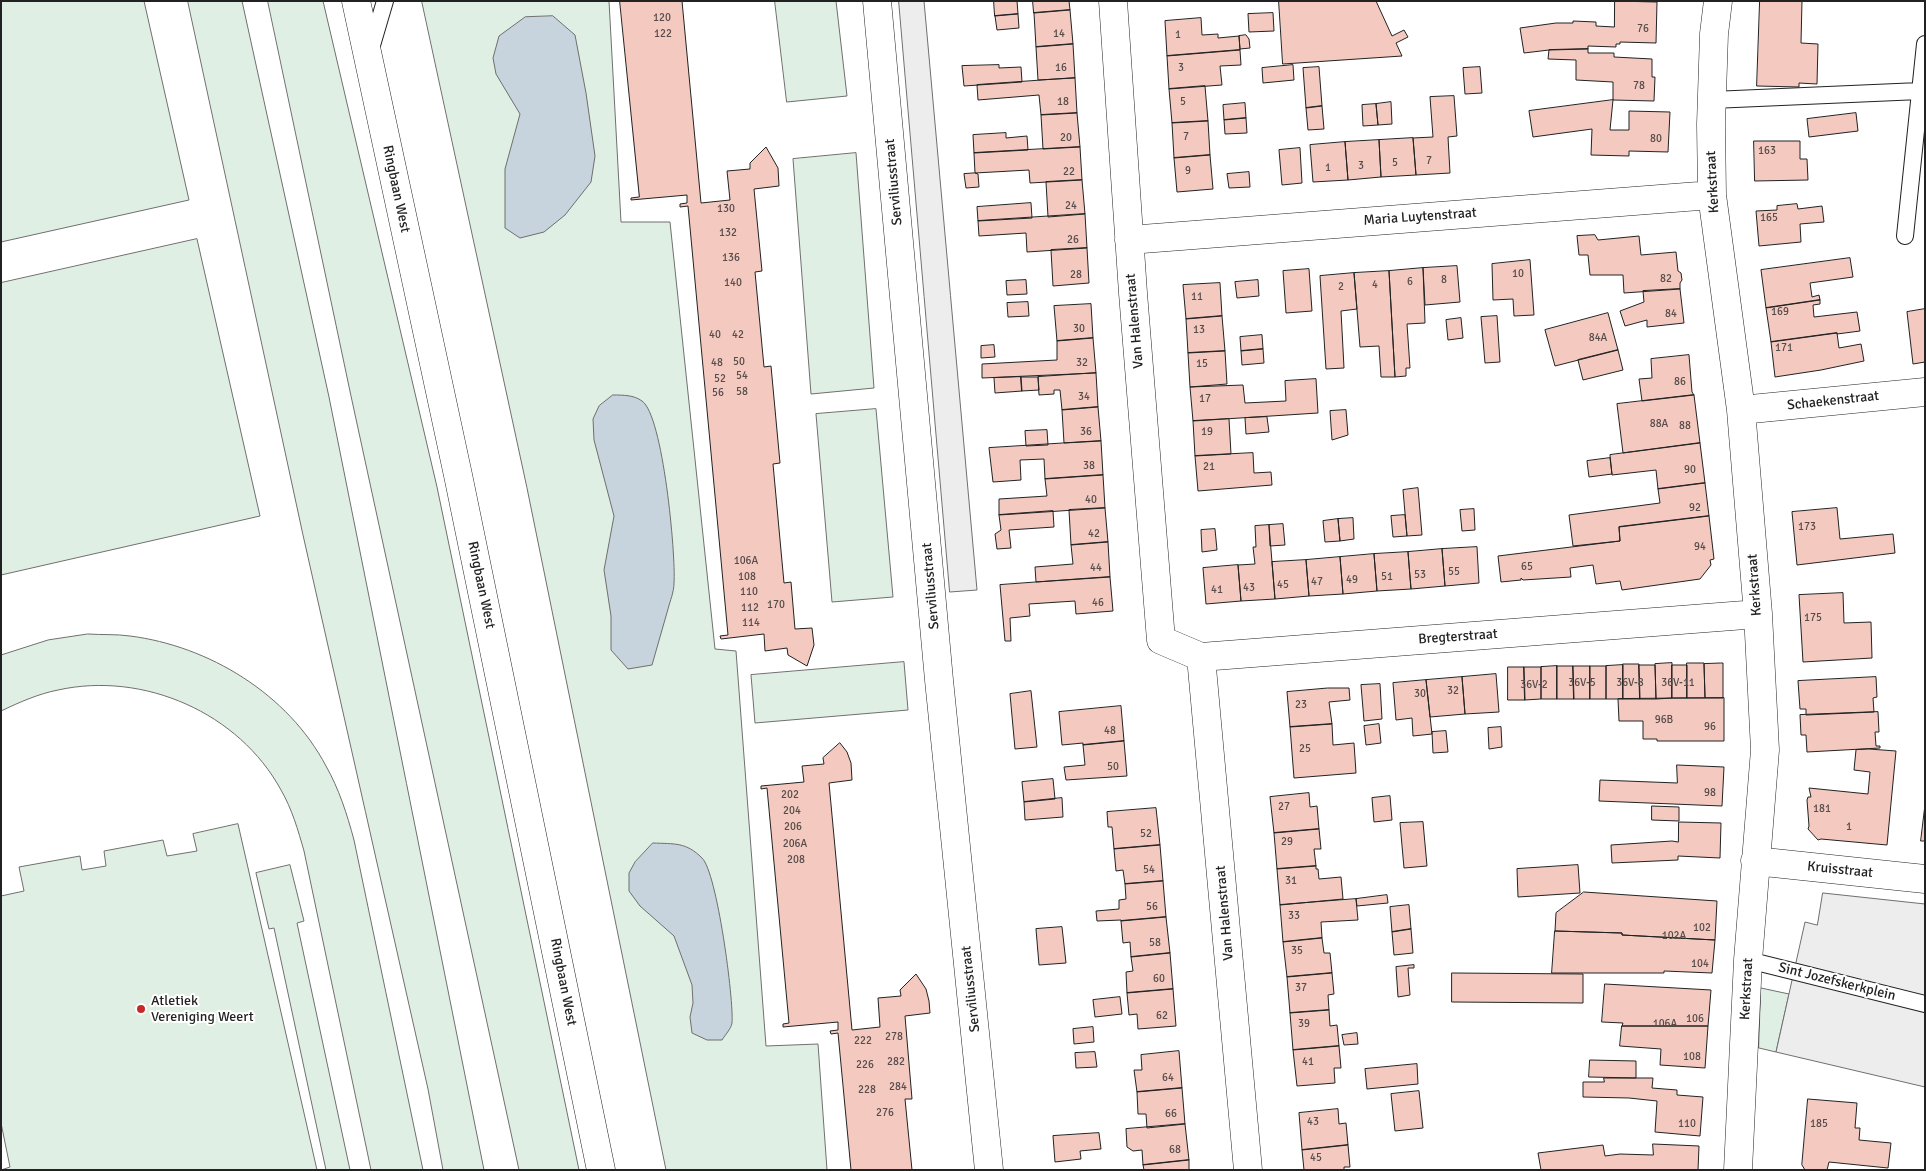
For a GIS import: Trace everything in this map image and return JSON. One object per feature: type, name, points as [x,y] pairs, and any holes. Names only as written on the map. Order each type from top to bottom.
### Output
[{"type":"street","name":"Ringbaan West","points":[[356,1],[462,494],[601,1170]]},
{"type":"street","name":"Serviliusstraat","points":[[877,1],[939,673],[989,1170]]},
{"type":"street","name":"Van Halenstraat","points":[[1113,1],[1128,240],[1161,640]]},
{"type":"street","name":"Kerkstraat","points":[[1718,1],[1714,34],[1712,195],[1742,410],[1758,614],[1765,750],[1748,960],[1738,1170]]},
{"type":"street","name":"Maria Luytenstraat","points":[[1128,240],[1712,195]]},
{"type":"street","name":"Schaekenstraat","points":[[1742,410],[1925,392]]},
{"type":"street","name":"Bregterstraat","points":[[1161,640],[1201,657],[1758,614]]},
{"type":"street","name":"Van Halenstraat","points":[[1201,657],[1248,1170]]},
{"type":"street","name":"Kruisstraat","points":[[1755,861],[1925,879]]},
{"type":"lane","points":[[368,58],[386,1]]},
{"type":"lane","points":[[1906,236],[1925,44]]},
{"type":"lane","points":[[1712,100],[1920,91]]},
{"type":"lane","name":"Sint Jozefskerkplein","points":[[1748,960],[1925,1004]]},
{"type":"green space","points":[[1,1],[144,1],[189,200],[1,242]]},
{"type":"green space","points":[[188,1],[242,1],[329,397],[484,1170],[443,1170],[428,1089],[303,535]]},
{"type":"green space","points":[[268,1],[323,1],[437,487],[579,1170],[519,1170],[351,396]]},
{"type":"green space","points":[[422,1],[609,1],[621,222],[670,222],[715,649],[736,651],[766,1046],[818,1044],[827,1170],[666,1170],[527,488]]},
{"type":"green space","points":[[775,1],[836,1],[847,96],[787,102]]},
{"type":"green space","points":[[856,153],[874,388],[811,394],[793,159]]},
{"type":"green space","points":[[197,239],[260,516],[1,575],[1,283]]},
{"type":"green space","points":[[876,409],[893,597],[832,602],[816,414]]},
{"type":"green space","points":[[88,634],[125,635],[160,642],[189,650],[217,663],[243,678],[268,696],[310,740],[335,784],[354,840],[423,1170],[371,1170],[304,851],[297,827],[281,790],[263,763],[241,739],[215,720],[186,704],[155,693],[123,687],[91,686],[58,690],[22,701],[1,711],[1,655],[48,640]]},
{"type":"green space","points":[[904,662],[908,710],[755,723],[751,675]]},
{"type":"green space","name":"Atletiek Vereniging Weert","points":[[238,824],[317,1170],[1,1170],[10,1167],[1,1123],[1,896],[24,891],[19,867],[80,856],[82,870],[106,866],[104,851],[163,840],[167,856],[197,851],[193,834]]},
{"type":"green space","points":[[290,865],[304,921],[297,923],[350,1170],[326,1170],[274,928],[269,929],[256,873]]},
{"type":"green space","points":[[1761,988],[1789,994],[1776,1052],[1759,1048]]},
{"type":"shaded area","points":[[899,1],[924,1],[977,590],[950,592]]},
{"type":"shaded area","points":[[553,16],[575,35],[595,156],[591,182],[565,215],[544,232],[520,238],[505,228],[505,169],[520,114],[496,74],[493,58],[499,36],[525,17]]},
{"type":"shaded area","points":[[613,395],[639,399],[649,412],[662,457],[673,545],[673,593],[652,665],[628,669],[611,650],[611,616],[604,570],[614,516],[594,440],[593,419],[599,406]]},
{"type":"shaded area","points":[[653,843],[685,846],[702,858],[708,868],[719,910],[732,1010],[732,1023],[722,1040],[707,1040],[692,1033],[690,1017],[693,1003],[692,985],[674,936],[640,906],[629,891],[629,873],[635,862]]},
{"type":"shaded area","points":[[1823,893],[1925,904],[1925,1087],[1776,1052],[1805,922],[1817,925]]},
{"type":"building","points":[[620,1],[682,1],[701,203],[730,200],[727,171],[750,169],[750,163],[766,147],[778,168],[779,186],[754,189],[762,271],[755,272],[764,367],[771,366],[780,463],[773,464],[784,583],[791,582],[795,629],[812,628],[814,645],[807,666],[788,655],[787,648],[765,651],[764,634],[721,639],[720,636],[728,635],[688,206],[680,207],[680,204],[687,203],[687,195],[631,200],[631,198],[639,197]]},
{"type":"building","points":[[994,1],[1017,1],[1018,14],[995,16]]},
{"type":"building","points":[[1033,1],[1069,1],[1070,10],[1034,13]]},
{"type":"building","points":[[1279,1],[1376,1],[1392,36],[1404,30],[1408,37],[1396,43],[1402,56],[1283,64]]},
{"type":"building","points":[[1615,1],[1657,2],[1656,43],[1620,42],[1620,44],[1616,44],[1616,47],[1588,46],[1588,49],[1524,53],[1520,28],[1556,23],[1573,23],[1573,21],[1596,22],[1596,26],[1614,27]]},
{"type":"building","points":[[1760,1],[1802,1],[1801,43],[1818,44],[1817,84],[1799,83],[1799,87],[1757,86]]},
{"type":"building","points":[[1070,10],[1073,44],[1036,47],[1034,13]]},
{"type":"building","points":[[1273,13],[1274,31],[1249,32],[1248,14]]},
{"type":"building","points":[[1018,14],[1019,28],[997,30],[995,16]]},
{"type":"building","points":[[1201,18],[1202,35],[1218,34],[1218,38],[1239,36],[1240,50],[1167,56],[1165,21]]},
{"type":"building","points":[[1246,35],[1249,39],[1250,48],[1240,49],[1239,36]]},
{"type":"building","points":[[1073,44],[1075,78],[1038,80],[1036,47]]},
{"type":"building","points":[[1588,49],[1588,53],[1614,53],[1614,57],[1652,59],[1652,77],[1655,77],[1654,101],[1613,100],[1613,82],[1576,80],[1576,60],[1548,59],[1549,50]]},
{"type":"building","points":[[1240,50],[1241,65],[1220,66],[1222,85],[1169,89],[1167,56]]},
{"type":"building","points":[[999,65],[999,68],[1021,67],[1022,82],[964,86],[962,66]]},
{"type":"building","points":[[1293,65],[1294,80],[1263,83],[1262,68]]},
{"type":"building","points":[[1319,67],[1322,106],[1306,108],[1303,68]]},
{"type":"building","points":[[1480,67],[1482,93],[1465,94],[1463,68]]},
{"type":"building","points":[[1075,78],[1077,113],[1041,115],[1039,95],[978,100],[977,85]]},
{"type":"building","points":[[1205,86],[1208,121],[1172,123],[1169,89]]},
{"type":"building","points":[[1454,96],[1457,136],[1448,137],[1450,173],[1416,175],[1413,138],[1433,137],[1430,97]]},
{"type":"building","points":[[1613,100],[1610,130],[1629,130],[1629,111],[1670,112],[1668,152],[1629,151],[1629,156],[1591,155],[1592,129],[1533,137],[1529,111]]},
{"type":"building","points":[[1391,102],[1392,124],[1378,125],[1376,104]]},
{"type":"building","points":[[1245,103],[1246,118],[1224,120],[1223,105]]},
{"type":"building","points":[[1376,104],[1378,125],[1363,126],[1362,105]]},
{"type":"building","points":[[1322,106],[1324,129],[1308,130],[1306,108]]},
{"type":"building","points":[[1077,113],[1080,147],[1043,149],[1041,115]]},
{"type":"building","points":[[1856,113],[1858,131],[1809,137],[1807,119]]},
{"type":"building","points":[[1246,118],[1247,133],[1225,134],[1224,120]]},
{"type":"building","points":[[1208,121],[1210,155],[1174,158],[1172,123]]},
{"type":"building","points":[[1006,133],[1006,138],[1027,136],[1028,150],[974,153],[973,135]]},
{"type":"building","points":[[1413,138],[1416,175],[1381,177],[1379,140]]},
{"type":"building","points":[[1379,140],[1381,177],[1348,180],[1345,142]]},
{"type":"building","points":[[1754,141],[1800,141],[1800,159],[1807,159],[1808,180],[1755,181]]},
{"type":"building","points":[[1345,142],[1348,180],[1313,182],[1310,145]]},
{"type":"building","points":[[1080,147],[1082,180],[1030,183],[1029,170],[975,173],[974,153]]},
{"type":"building","points":[[1300,148],[1302,183],[1282,185],[1279,150]]},
{"type":"building","points":[[1210,155],[1213,189],[1177,192],[1174,158]]},
{"type":"building","points":[[1249,172],[1250,187],[1229,188],[1227,174]]},
{"type":"building","points":[[964,174],[978,174],[979,187],[966,188]]},
{"type":"building","points":[[1082,180],[1085,214],[1048,217],[1046,182]]},
{"type":"building","points":[[1031,203],[1032,218],[978,221],[977,207]]},
{"type":"building","points":[[1797,204],[1798,209],[1822,206],[1824,222],[1800,224],[1801,242],[1759,246],[1756,211],[1777,210],[1777,206]]},
{"type":"building","points":[[1085,214],[1087,248],[1027,252],[1026,233],[979,236],[978,221]]},
{"type":"building","points":[[1595,235],[1598,240],[1639,236],[1641,255],[1676,252],[1678,271],[1681,273],[1682,280],[1680,289],[1624,293],[1623,275],[1590,275],[1588,255],[1579,255],[1577,236]]},
{"type":"building","points":[[1087,248],[1089,283],[1053,286],[1051,250]]},
{"type":"building","points":[[1850,258],[1853,277],[1810,283],[1812,297],[1819,295],[1820,300],[1766,308],[1761,270]]},
{"type":"building","points":[[1530,260],[1534,315],[1514,316],[1513,299],[1493,300],[1492,264]]},
{"type":"building","points":[[1457,266],[1460,302],[1425,305],[1423,268]]},
{"type":"building","points":[[1423,268],[1425,323],[1407,324],[1410,368],[1406,368],[1406,376],[1395,377],[1389,271]]},
{"type":"building","points":[[1309,269],[1312,311],[1286,313],[1283,271]]},
{"type":"building","points":[[1389,271],[1395,377],[1381,377],[1379,346],[1360,347],[1354,273]]},
{"type":"building","points":[[1354,273],[1357,309],[1341,311],[1344,368],[1326,369],[1320,276]]},
{"type":"building","points":[[1026,280],[1027,294],[1007,295],[1006,281]]},
{"type":"building","points":[[1258,280],[1259,296],[1237,298],[1235,282]]},
{"type":"building","points":[[1220,283],[1222,316],[1186,319],[1183,285]]},
{"type":"building","points":[[1680,289],[1684,323],[1647,327],[1647,320],[1625,326],[1620,311],[1644,302],[1643,291]]},
{"type":"building","points":[[1820,300],[1820,304],[1813,305],[1814,317],[1857,312],[1860,331],[1771,342],[1766,308]]},
{"type":"building","points":[[1028,302],[1029,316],[1008,317],[1007,303]]},
{"type":"building","points":[[1091,304],[1093,338],[1057,341],[1054,306]]},
{"type":"building","points":[[1925,309],[1925,362],[1913,364],[1907,312]]},
{"type":"building","points":[[1608,313],[1618,350],[1555,366],[1545,330]]},
{"type":"building","points":[[1222,316],[1225,351],[1188,353],[1186,319]]},
{"type":"building","points":[[1497,316],[1500,362],[1485,363],[1481,317]]},
{"type":"building","points":[[1461,318],[1463,338],[1448,340],[1446,320]]},
{"type":"building","points":[[1837,333],[1839,348],[1861,344],[1864,361],[1775,377],[1771,342]]},
{"type":"building","points":[[1262,335],[1263,349],[1241,351],[1240,337]]},
{"type":"building","points":[[1093,338],[1096,373],[982,378],[982,364],[1057,360],[1057,341]]},
{"type":"building","points":[[994,345],[995,357],[981,358],[981,346]]},
{"type":"building","points":[[1263,349],[1264,363],[1242,365],[1241,351]]},
{"type":"building","points":[[1618,350],[1623,370],[1583,380],[1578,360]]},
{"type":"building","points":[[1225,351],[1227,384],[1190,387],[1188,353]]},
{"type":"building","points":[[1689,355],[1692,392],[1694,395],[1642,401],[1639,379],[1652,378],[1651,359]]},
{"type":"building","points":[[1096,373],[1098,407],[1062,410],[1060,390],[1054,390],[1054,394],[1039,395],[1038,377]]},
{"type":"building","points":[[1021,377],[1022,391],[995,393],[994,378]]},
{"type":"building","points":[[1021,377],[1038,377],[1039,390],[1022,391]]},
{"type":"building","points":[[1316,379],[1318,413],[1193,421],[1190,387],[1243,385],[1245,403],[1286,401],[1285,381]]},
{"type":"building","points":[[1694,395],[1700,443],[1623,453],[1617,404]]},
{"type":"building","points":[[1098,407],[1101,441],[1064,443],[1062,410]]},
{"type":"building","points":[[1346,410],[1348,435],[1332,440],[1330,411]]},
{"type":"building","points":[[1267,417],[1269,432],[1246,434],[1245,418]]},
{"type":"building","points":[[1229,419],[1231,454],[1195,456],[1193,421]]},
{"type":"building","points":[[1047,430],[1048,445],[1026,446],[1025,431]]},
{"type":"building","points":[[1101,441],[1103,475],[1045,479],[1044,459],[1020,460],[1021,480],[993,482],[989,448]]},
{"type":"building","points":[[1700,443],[1705,483],[1658,489],[1656,470],[1612,475],[1610,455]]},
{"type":"building","points":[[1253,453],[1254,473],[1271,472],[1272,485],[1198,491],[1195,456]]},
{"type":"building","points":[[1610,458],[1612,474],[1589,477],[1587,461]]},
{"type":"building","points":[[1103,475],[1105,508],[999,515],[999,499],[1047,496],[1045,479]]},
{"type":"building","points":[[1705,483],[1709,516],[1619,527],[1620,541],[1573,546],[1569,515],[1660,503],[1658,489]]},
{"type":"building","points":[[1418,488],[1422,535],[1407,536],[1403,490]]},
{"type":"building","points":[[1105,508],[1108,542],[1071,545],[1069,510]]},
{"type":"building","points":[[1837,508],[1840,539],[1893,534],[1895,553],[1797,565],[1792,512]]},
{"type":"building","points":[[1474,509],[1475,530],[1462,531],[1460,510]]},
{"type":"building","points":[[1053,511],[1054,527],[1009,530],[1011,548],[997,549],[995,534],[1001,530],[999,515]]},
{"type":"building","points":[[1405,515],[1407,536],[1393,537],[1391,516]]},
{"type":"building","points":[[1709,516],[1714,559],[1710,560],[1711,565],[1700,579],[1622,590],[1620,581],[1596,584],[1593,565],[1570,568],[1571,577],[1523,580],[1521,578],[1521,580],[1501,582],[1498,556],[1620,541],[1619,527]]},
{"type":"building","points":[[1353,518],[1354,539],[1340,541],[1338,519]]},
{"type":"building","points":[[1338,519],[1340,541],[1325,542],[1323,521]]},
{"type":"building","points":[[1283,524],[1285,545],[1270,546],[1269,525]]},
{"type":"building","points":[[1269,525],[1275,599],[1241,601],[1238,565],[1255,564],[1253,547],[1256,547],[1255,526]]},
{"type":"building","points":[[1215,529],[1217,550],[1202,552],[1201,530]]},
{"type":"building","points":[[1108,542],[1110,577],[1036,582],[1035,567],[1073,564],[1071,545]]},
{"type":"building","points":[[1477,547],[1479,583],[1445,586],[1442,549]]},
{"type":"building","points":[[1442,549],[1445,586],[1411,589],[1408,552]]},
{"type":"building","points":[[1408,552],[1411,589],[1377,591],[1374,554]]},
{"type":"building","points":[[1374,554],[1377,591],[1343,594],[1340,557]]},
{"type":"building","points":[[1340,557],[1343,594],[1309,596],[1306,560]]},
{"type":"building","points":[[1306,560],[1309,596],[1275,599],[1272,562]]},
{"type":"building","points":[[1238,565],[1241,601],[1206,604],[1203,568]]},
{"type":"building","points":[[1110,577],[1113,611],[1076,614],[1075,601],[1029,604],[1030,616],[1010,618],[1011,641],[1005,641],[1000,585]]},
{"type":"building","points":[[1843,593],[1844,623],[1871,622],[1872,658],[1803,662],[1799,595]]},
{"type":"building","points":[[1672,663],[1672,698],[1656,699],[1655,664]]},
{"type":"building","points":[[1687,663],[1704,663],[1705,698],[1687,698]]},
{"type":"building","points":[[1723,663],[1723,698],[1705,698],[1704,664]]},
{"type":"building","points":[[1623,664],[1639,664],[1640,699],[1623,699]]},
{"type":"building","points":[[1623,665],[1623,699],[1606,699],[1606,666]]},
{"type":"building","points":[[1639,665],[1655,665],[1656,699],[1640,699]]},
{"type":"building","points":[[1672,665],[1687,665],[1687,698],[1672,698]]},
{"type":"building","points":[[1557,666],[1557,699],[1541,699],[1541,667]]},
{"type":"building","points":[[1557,666],[1573,666],[1574,699],[1557,699]]},
{"type":"building","points":[[1573,666],[1590,666],[1590,699],[1574,699]]},
{"type":"building","points":[[1590,666],[1606,666],[1606,699],[1590,699]]},
{"type":"building","points":[[1508,667],[1524,667],[1525,700],[1508,700]]},
{"type":"building","points":[[1524,667],[1541,667],[1541,699],[1525,700]]},
{"type":"building","points":[[1496,674],[1499,712],[1465,714],[1462,677]]},
{"type":"building","points":[[1462,677],[1465,714],[1430,717],[1426,680]]},
{"type":"building","points":[[1876,677],[1877,697],[1873,698],[1874,712],[1806,715],[1806,709],[1800,709],[1798,681]]},
{"type":"building","points":[[1426,680],[1432,734],[1413,736],[1412,718],[1396,720],[1393,683]]},
{"type":"building","points":[[1380,684],[1382,719],[1364,721],[1361,685]]},
{"type":"building","points":[[1349,688],[1350,700],[1329,702],[1332,724],[1290,727],[1287,692]]},
{"type":"building","points":[[1031,691],[1037,747],[1015,749],[1010,694]]},
{"type":"building","points":[[1724,698],[1724,741],[1657,741],[1657,739],[1643,739],[1643,721],[1619,721],[1618,699]]},
{"type":"building","points":[[1121,706],[1124,741],[1062,745],[1059,712]]},
{"type":"building","points":[[1878,712],[1879,732],[1875,732],[1876,746],[1880,746],[1880,748],[1807,752],[1806,735],[1801,735],[1800,715]]},
{"type":"building","points":[[1332,724],[1333,745],[1354,743],[1356,773],[1294,778],[1290,727]]},
{"type":"building","points":[[1379,724],[1381,743],[1366,745],[1364,726]]},
{"type":"building","points":[[1501,727],[1502,747],[1489,749],[1488,728]]},
{"type":"building","points":[[1446,731],[1448,752],[1433,753],[1432,732]]},
{"type":"building","points":[[1124,741],[1127,776],[1066,780],[1064,767],[1085,765],[1083,745]]},
{"type":"building","points":[[840,743],[847,752],[851,763],[852,780],[829,783],[852,1030],[880,1027],[878,998],[901,996],[900,990],[916,974],[926,989],[929,1001],[930,1013],[905,1016],[912,1099],[905,1099],[912,1170],[851,1170],[838,1033],[831,1034],[830,1031],[838,1030],[838,1022],[783,1027],[783,1024],[789,1023],[767,788],[761,789],[761,786],[804,782],[802,766],[824,764],[823,758]]},
{"type":"building","points":[[1856,750],[1896,751],[1887,845],[1818,840],[1808,829],[1807,800],[1808,797],[1811,797],[1809,788],[1868,794],[1870,772],[1854,770]]},
{"type":"building","points":[[1677,765],[1724,767],[1722,806],[1599,801],[1600,780],[1677,783]]},
{"type":"building","points":[[1053,779],[1055,799],[1024,802],[1022,782]]},
{"type":"building","points":[[1309,793],[1310,807],[1317,806],[1319,829],[1274,833],[1270,797]]},
{"type":"building","points":[[1390,796],[1392,820],[1374,822],[1372,798]]},
{"type":"building","points":[[1062,798],[1063,817],[1025,820],[1024,802]]},
{"type":"building","points":[[1925,805],[1925,841],[1921,841]]},
{"type":"building","points":[[1652,806],[1679,807],[1679,821],[1652,820]]},
{"type":"building","points":[[1156,808],[1160,845],[1114,849],[1112,827],[1108,827],[1107,812]]},
{"type":"building","points":[[1423,822],[1427,866],[1404,868],[1400,823]]},
{"type":"building","points":[[1679,822],[1721,823],[1720,858],[1678,856],[1678,860],[1612,863],[1611,845],[1678,842]]},
{"type":"building","points":[[1319,829],[1321,849],[1314,849],[1316,866],[1277,869],[1274,833]]},
{"type":"building","points":[[1160,845],[1163,881],[1125,884],[1123,870],[1116,871],[1114,849]]},
{"type":"building","points":[[1578,865],[1580,893],[1518,897],[1517,869]]},
{"type":"building","points":[[1316,866],[1319,879],[1341,877],[1343,899],[1280,905],[1277,869]]},
{"type":"building","points":[[1163,881],[1166,917],[1097,921],[1096,911],[1119,909],[1119,900],[1126,899],[1125,884]]},
{"type":"building","points":[[1584,892],[1717,901],[1715,940],[1622,935],[1622,933],[1555,931],[1556,913]]},
{"type":"building","points":[[1387,895],[1388,903],[1357,906],[1356,899]]},
{"type":"building","points":[[1356,899],[1358,920],[1321,922],[1322,938],[1283,942],[1280,905]]},
{"type":"building","points":[[1409,905],[1411,929],[1392,932],[1390,907]]},
{"type":"building","points":[[1166,917],[1170,953],[1131,957],[1130,942],[1123,943],[1121,921]]},
{"type":"building","points":[[1062,927],[1066,963],[1039,965],[1036,929]]},
{"type":"building","points":[[1411,929],[1413,953],[1394,955],[1392,932]]},
{"type":"building","points":[[1555,931],[1622,933],[1622,935],[1715,940],[1712,973],[1664,971],[1664,973],[1552,973]]},
{"type":"building","points":[[1322,938],[1324,953],[1330,953],[1332,973],[1287,977],[1283,942]]},
{"type":"building","points":[[1170,953],[1173,989],[1127,993],[1126,972],[1133,971],[1131,957]]},
{"type":"building","points":[[1414,965],[1414,968],[1408,968],[1410,995],[1398,997],[1396,967]]},
{"type":"building","points":[[1332,973],[1334,994],[1328,995],[1329,1010],[1290,1013],[1287,977]]},
{"type":"building","points":[[1452,973],[1583,974],[1583,1003],[1452,1002]]},
{"type":"building","points":[[1605,984],[1711,990],[1708,1026],[1622,1026],[1623,1023],[1602,1022]]},
{"type":"building","points":[[1173,989],[1176,1026],[1138,1029],[1137,1014],[1129,1015],[1127,993]]},
{"type":"building","points":[[1120,997],[1122,1014],[1095,1017],[1093,1000]]},
{"type":"building","points":[[1329,1010],[1330,1026],[1337,1025],[1339,1046],[1293,1050],[1290,1013]]},
{"type":"building","points":[[1622,1026],[1708,1026],[1705,1068],[1660,1065],[1661,1049],[1620,1046]]},
{"type":"building","points":[[1093,1027],[1094,1042],[1074,1044],[1073,1029]]},
{"type":"building","points":[[1357,1033],[1358,1044],[1344,1045],[1342,1035]]},
{"type":"building","points":[[1339,1046],[1341,1068],[1334,1068],[1335,1083],[1297,1086],[1293,1050]]},
{"type":"building","points":[[1179,1051],[1182,1088],[1137,1092],[1134,1070],[1142,1070],[1141,1055]]},
{"type":"building","points":[[1095,1052],[1097,1067],[1076,1068],[1075,1053]]},
{"type":"building","points":[[1590,1060],[1636,1061],[1636,1078],[1589,1077]]},
{"type":"building","points":[[1417,1064],[1418,1084],[1367,1089],[1365,1069]]},
{"type":"building","points":[[1604,1078],[1653,1078],[1652,1088],[1677,1090],[1677,1095],[1703,1097],[1700,1136],[1655,1132],[1657,1101],[1583,1097],[1583,1082],[1604,1082]]},
{"type":"building","points":[[1182,1088],[1185,1124],[1147,1128],[1146,1114],[1138,1114],[1137,1092]]},
{"type":"building","points":[[1419,1091],[1423,1128],[1395,1131],[1391,1094]]},
{"type":"building","points":[[1808,1099],[1857,1103],[1855,1128],[1860,1128],[1859,1140],[1891,1143],[1888,1168],[1829,1162],[1827,1170],[1805,1170],[1802,1165]]},
{"type":"building","points":[[1338,1109],[1339,1124],[1346,1123],[1348,1145],[1302,1150],[1299,1113]]},
{"type":"building","points":[[1185,1124],[1189,1160],[1143,1165],[1142,1150],[1133,1151],[1127,1147],[1126,1129]]},
{"type":"building","points":[[1099,1133],[1101,1149],[1080,1151],[1081,1159],[1055,1162],[1053,1136]]},
{"type":"building","points":[[1653,1144],[1699,1146],[1698,1170],[1541,1170],[1538,1153],[1603,1145],[1605,1156],[1620,1154],[1653,1155]]},
{"type":"building","points":[[1348,1145],[1350,1167],[1344,1167],[1344,1170],[1304,1170],[1302,1150]]},
{"type":"building","points":[[1189,1160],[1189,1170],[1144,1170],[1143,1165]]},
{"type":"place","name":"Atletiek Vereniging Weert","points":[[141,1009]]}]
